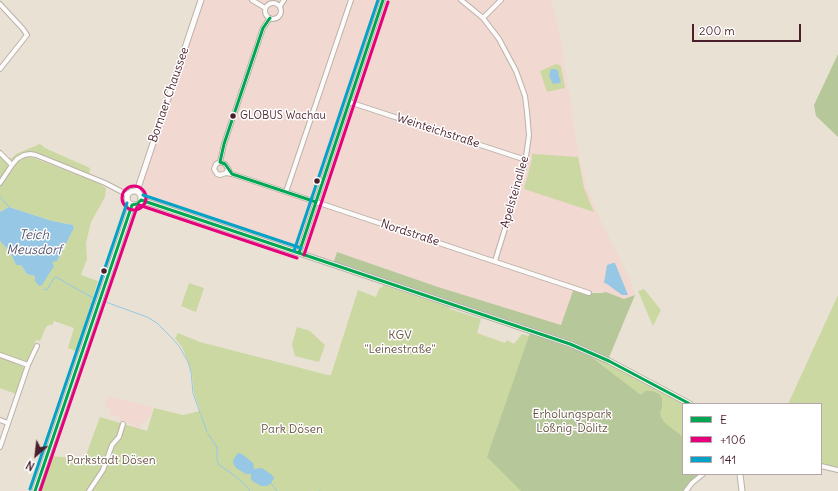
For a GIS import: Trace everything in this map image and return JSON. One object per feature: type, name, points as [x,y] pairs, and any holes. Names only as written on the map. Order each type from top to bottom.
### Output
[{"type":"main road","name":"Bornaer Chaussee","points":[[137,191],[201,0]]},
{"type":"main road","points":[[132,191],[137,191],[141,194],[141,200],[137,204],[132,205],[127,200],[128,195],[132,191]]},
{"type":"main road","points":[[141,200],[570,344],[609,361],[688,403]]},
{"type":"main road","points":[[37,490],[132,205]]},
{"type":"main road","points":[[740,475],[742,491]]},
{"type":"street","points":[[252,0],[265,8]]},
{"type":"street","points":[[265,8],[270,3],[279,3],[284,0]]},
{"type":"street","points":[[286,192],[351,0]]},
{"type":"street","points":[[299,253],[383,0]]},
{"type":"street","name":"Apelsteinallee","points":[[461,0],[483,18],[499,39],[516,71],[525,96],[529,135],[526,160],[495,261]]},
{"type":"street","points":[[483,18],[501,0]]},
{"type":"street","name":"Nordstraße","points":[[227,171],[220,175],[215,172],[215,166],[220,162],[224,144],[263,28],[270,18],[276,19],[280,16],[282,10],[279,3]]},
{"type":"street","points":[[0,4],[23,29],[26,35],[0,69]]},
{"type":"street","points":[[265,8],[266,15],[270,18]]},
{"type":"street","name":"Weinteichstraße","points":[[349,102],[526,160]]},
{"type":"street","points":[[0,153],[12,165]]},
{"type":"street","points":[[0,183],[12,165],[24,155],[36,155],[105,183],[128,195]]},
{"type":"street","name":"Nordstraße","points":[[220,162],[225,164],[227,171],[232,174],[589,293]]},
{"type":"street","points":[[0,447],[28,366],[37,346]]},
{"type":"street","points":[[0,355],[28,366]]},
{"type":"street","points":[[0,420],[8,423]]},
{"type":"street","points":[[89,491],[103,470],[112,445],[119,437],[123,424]]},
{"type":"street","points":[[822,466],[838,470]]},
{"type":"street","points":[[686,491],[692,483],[702,475]]},
{"type":"shaded area","points":[[201,0],[551,0],[559,29],[579,157],[587,188],[601,221],[630,279],[635,295],[624,299],[606,292],[593,292],[561,325],[438,287],[338,252],[333,264],[141,200],[142,197],[139,192]]},
{"type":"shaded area","points":[[108,396],[153,407],[148,421],[143,422],[139,429],[130,427],[131,423],[118,419],[119,417],[110,414],[111,410],[104,407]]},
{"type":"green space","points":[[838,54],[838,137],[816,116],[814,105]]},
{"type":"green space","points":[[556,64],[561,66],[565,88],[547,92],[540,71]]},
{"type":"green space","points":[[40,144],[45,148],[90,168],[89,175],[32,153],[14,160],[8,159]]},
{"type":"green space","points":[[532,154],[578,157],[584,188],[594,212],[524,189]]},
{"type":"green space","points":[[0,156],[8,165],[0,180]]},
{"type":"green space","points":[[29,157],[98,183],[106,188],[105,197],[91,222],[86,243],[87,259],[81,275],[98,281],[76,351],[68,348],[74,328],[54,321],[52,325],[46,327],[40,341],[36,340],[27,362],[24,362],[0,353],[0,241],[10,252],[16,265],[21,265],[27,274],[35,276],[36,279],[52,261],[57,261],[74,228],[73,225],[52,221],[9,207],[0,212],[0,187],[18,161]]},
{"type":"green space","points":[[337,252],[438,287],[561,325],[574,288],[589,293],[606,292],[624,299],[635,295],[608,360],[589,351],[333,264]]},
{"type":"green space","points":[[189,283],[204,288],[196,312],[181,306]]},
{"type":"green space","points":[[383,285],[481,319],[477,333],[505,343],[507,340],[514,344],[522,334],[529,336],[530,333],[587,354],[684,403],[682,403],[682,475],[685,491],[37,491],[48,456],[64,457],[83,463],[100,417],[147,431],[154,408],[183,415],[200,411],[194,393],[189,364],[182,347],[175,338],[178,333],[200,342],[331,375],[358,290],[376,297],[380,287],[382,288]]},
{"type":"green space","points":[[644,289],[661,310],[653,326],[638,291]]},
{"type":"green space","points":[[838,295],[838,470],[822,466],[822,403],[788,403]]},
{"type":"green space","points":[[297,327],[310,331],[325,345],[319,362],[295,356],[292,344]]},
{"type":"green space","name":"Erholungspark Lößnig-Dölitz","points":[[530,333],[587,354],[641,395],[645,391],[652,391],[659,394],[662,398],[660,413],[661,417],[665,423],[682,436],[682,475],[700,475],[685,491],[521,491],[487,457]]},
{"type":"green space","points":[[0,357],[25,368],[16,394],[0,388]]},
{"type":"water","points":[[551,69],[558,70],[561,80],[560,83],[553,84],[549,76]]},
{"type":"water","name":"Teich Meusdorf","points":[[9,207],[52,221],[73,225],[74,228],[57,261],[52,262],[54,266],[42,285],[39,286],[35,281],[35,276],[27,274],[21,265],[16,265],[10,252],[0,241],[0,212]]},
{"type":"water","points":[[615,263],[628,295],[622,295],[604,283],[607,265]]},
{"type":"water","points":[[238,453],[242,454],[253,463],[254,469],[262,468],[272,475],[274,478],[271,483],[267,486],[261,486],[251,480],[251,474],[246,474],[236,468],[233,460]]},
{"type":"waterway","points":[[0,197],[10,208]]},
{"type":"waterway","points":[[44,289],[47,290],[56,277],[93,298]]},
{"type":"waterway","points":[[103,301],[147,317],[157,323],[179,346],[188,362],[191,372],[193,393],[200,413]]},
{"type":"waterway","points":[[201,415],[207,432]]},
{"type":"waterway","points":[[208,434],[217,447],[217,460],[219,465],[234,475],[250,491]]},
{"type":"waterway","points":[[274,487],[277,491]]},
{"type":"transit line","name":"141","points":[[294,251],[378,0]]},
{"type":"transit line","name":"E","points":[[299,253],[383,0]]},
{"type":"transit line","name":"+106","points":[[304,255],[388,2]]},
{"type":"transit line","name":"E","points":[[220,162],[224,144],[263,28],[270,18]]},
{"type":"transit line","name":"E","points":[[220,162],[225,164],[232,174],[316,202]]},
{"type":"transit line","name":"+106","points":[[134,186],[143,189],[146,198],[143,207],[134,210],[125,207],[122,198],[125,189],[134,186]]},
{"type":"transit line","name":"141","points":[[143,195],[301,248]]},
{"type":"transit line","name":"E","points":[[35,491],[132,205],[137,204],[141,200],[570,344],[609,361],[688,403]]},
{"type":"transit line","name":"141","points":[[30,489],[127,203]]},
{"type":"transit line","name":"+106","points":[[139,205],[297,258]]},
{"type":"transit line","name":"+106","points":[[40,491],[137,207]]},
{"type":"place","name":"GLOBUS Wachau","points":[[233,116]]},
{"type":"park label","name":"KGV \"Leinestraße\"","points":[[400,343]]},
{"type":"park label","name":"Park Dösen","points":[[292,430]]},
{"type":"park label","name":"Parkstadt Dösen","points":[[111,461]]}]
